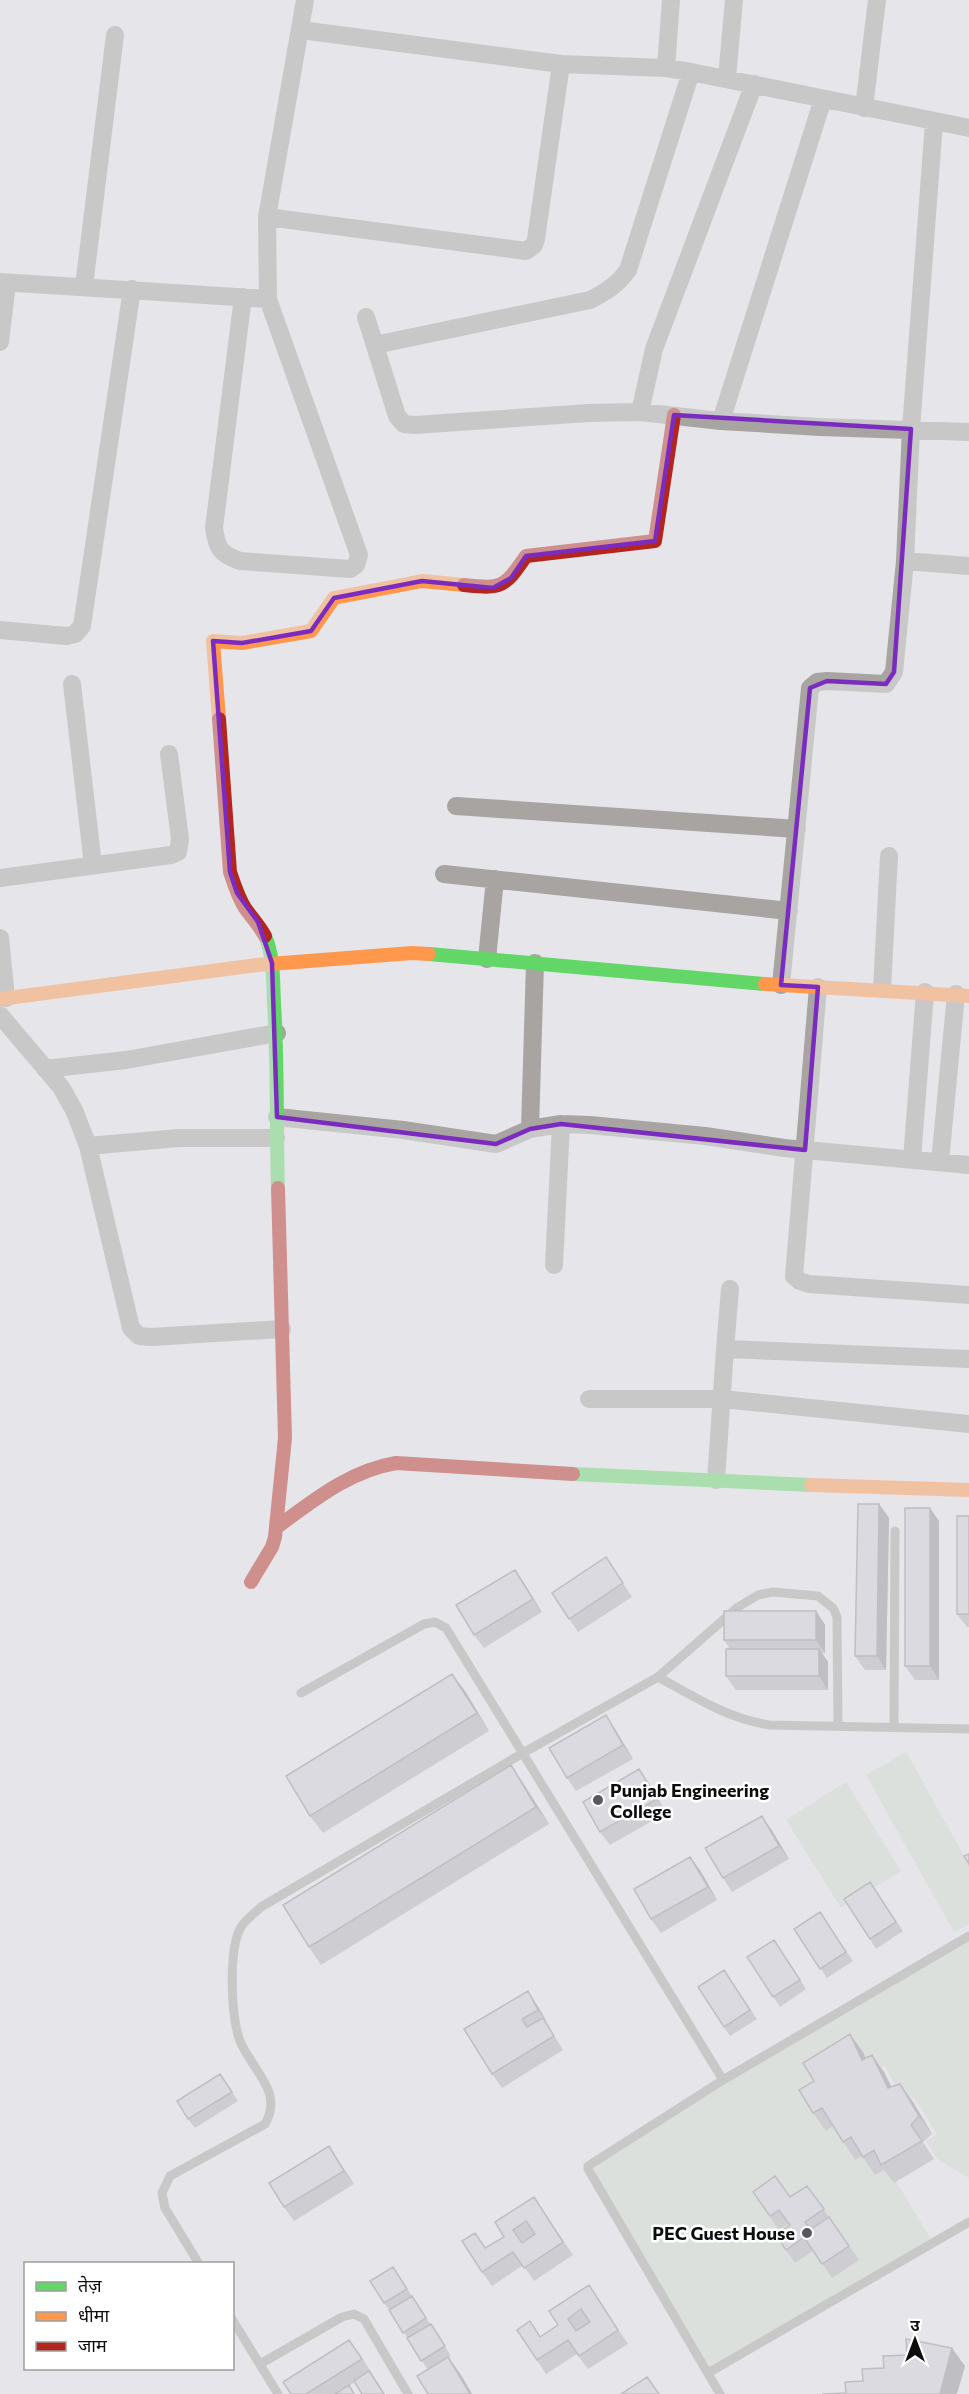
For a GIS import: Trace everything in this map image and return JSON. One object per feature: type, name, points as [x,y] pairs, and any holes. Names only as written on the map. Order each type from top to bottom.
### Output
[{"type":"street","points":[[243,297],[214,528],[217,544],[225,556],[240,561],[350,569],[356,565],[359,555],[268,299],[267,217],[304,0]]},
{"type":"street","points":[[666,68],[671,0]]},
{"type":"street","points":[[727,78],[734,0]]},
{"type":"street","points":[[864,108],[877,0]]},
{"type":"street","points":[[300,30],[561,64],[666,68],[727,78],[969,128]]},
{"type":"street","points":[[84,286],[115,35]]},
{"type":"street","points":[[267,217],[526,251],[534,245],[536,239],[561,64]]},
{"type":"street","points":[[375,345],[590,300],[620,282],[628,270],[691,72]]},
{"type":"street","points":[[640,412],[654,349],[754,84]]},
{"type":"street","points":[[721,421],[823,99]]},
{"type":"street","points":[[781,985],[797,829],[807,696],[810,688],[817,682],[886,684],[894,672],[905,561],[911,429],[934,122]]},
{"type":"street","points":[[0,342],[3,282],[268,299]]},
{"type":"street","points":[[0,630],[66,636],[75,634],[82,626],[132,289]]},
{"type":"street","points":[[366,317],[397,416],[404,424],[640,412],[721,421],[969,432]]},
{"type":"street","points":[[251,1582],[272,1547],[277,1527],[285,1438],[276,1138],[277,1033],[272,963],[263,932],[237,893],[230,872],[213,641],[242,643],[311,631],[334,598],[422,581],[493,588],[511,578],[526,556],[656,540],[674,415]]},
{"type":"street","points":[[905,561],[969,566]]},
{"type":"street","points":[[72,684],[93,865]]},
{"type":"street","points":[[0,878],[171,855],[177,852],[180,839],[169,754]]},
{"type":"street","points":[[456,806],[797,829]]},
{"type":"street","points":[[882,989],[889,856]]},
{"type":"street","points":[[444,874],[789,911]]},
{"type":"street","points":[[487,959],[495,879]]},
{"type":"street","points":[[0,938],[3,998],[272,963],[354,955],[412,953],[781,985],[963,995],[940,1162]]},
{"type":"street","points":[[530,1129],[535,963]]},
{"type":"street","points":[[818,987],[794,1276],[809,1284],[969,1295]]},
{"type":"street","points":[[912,1159],[925,992]]},
{"type":"street","points":[[0,1015],[61,1086],[74,1110],[88,1146],[131,1328],[139,1336],[152,1337],[282,1329]]},
{"type":"street","points":[[45,1069],[126,1060],[277,1033]]},
{"type":"street","points":[[277,1117],[403,1130],[496,1144],[530,1129],[561,1124],[675,1133],[805,1150],[969,1165]]},
{"type":"street","points":[[554,1265],[561,1124]]},
{"type":"street","points":[[88,1146],[179,1138],[276,1138]]},
{"type":"street","points":[[716,1480],[730,1289]]},
{"type":"street","points":[[725,1349],[969,1359]]},
{"type":"street","points":[[589,1399],[722,1399],[969,1425]]},
{"type":"street","points":[[277,1527],[363,1470],[381,1464],[422,1463],[669,1480],[969,1490]]},
{"type":"lane","points":[[894,1726],[896,1531]]},
{"type":"lane","points":[[198,2262],[165,2208],[162,2193],[171,2176],[265,2124],[271,2113],[271,2096],[240,2041],[233,2013],[234,1948],[241,1926],[261,1907],[523,1753],[658,1677],[738,1607],[758,1595],[773,1592],[818,1596],[833,1608],[837,1617],[838,1726]]},
{"type":"lane","points":[[300,1693],[423,1624],[435,1622],[446,1628],[723,2080]]},
{"type":"lane","points":[[658,1677],[731,1716],[769,1725],[969,1729]]},
{"type":"lane","points":[[720,2394],[587,2168],[723,2080],[969,1936]]},
{"type":"lane","points":[[708,2373],[969,2222]]},
{"type":"lane","points":[[260,2364],[342,2316],[354,2314],[364,2319],[408,2394]]},
{"type":"lane","points":[[234,2322],[278,2394]]},
{"type":"highlighted area","points":[[674,415],[911,429],[894,672],[886,684],[827,681],[810,688],[781,985],[818,987],[805,1150],[561,1124],[530,1129],[496,1144],[277,1117],[272,963],[258,922],[237,893],[230,872],[213,641],[242,643],[311,631],[334,598],[422,581],[493,588],[511,578],[526,556],[655,541]]},
{"type":"shaded area","points":[[906,1752],[969,1865],[969,1924],[954,1932],[866,1775]]},
{"type":"shaded area","points":[[846,1782],[901,1871],[841,1908],[786,1820]]},
{"type":"shaded area","points":[[969,1940],[969,2178],[937,2159],[926,2141],[937,2134],[914,2098],[905,2102],[884,2065],[835,2122],[885,2163],[932,2241],[712,2370],[589,2167],[726,2081]],"holes":[[[789,2223],[859,2260],[832,2278],[813,2251],[795,2263],[800,2239]]]},
{"type":"building","points":[[858,1504],[879,1504],[877,1656],[855,1656]]},
{"type":"building","points":[[905,1508],[930,1508],[930,1666],[905,1666]]},
{"type":"building","points":[[957,1516],[969,1516],[969,1614],[957,1614]]},
{"type":"building","points":[[606,1557],[623,1583],[569,1619],[552,1593]]},
{"type":"building","points":[[515,1570],[533,1599],[474,1635],[456,1605]]},
{"type":"building","points":[[724,1611],[816,1611],[816,1640],[724,1640]]},
{"type":"building","points":[[726,1649],[819,1649],[819,1676],[726,1676]]},
{"type":"building","points":[[452,1674],[477,1713],[310,1816],[286,1776]]},
{"type":"building","points":[[606,1715],[623,1745],[567,1778],[549,1748]]},
{"type":"building","points":[[511,1765],[536,1807],[309,1947],[283,1905]]},
{"type":"building","points":[[639,1769],[657,1799],[600,1832],[583,1802]]},
{"type":"building","points":[[762,1816],[779,1846],[723,1878],[705,1848]]},
{"type":"building","points":[[969,1854],[969,1864],[964,1856]]},
{"type":"building","points":[[690,1857],[708,1887],[651,1919],[634,1889]]},
{"type":"building","points":[[870,1882],[896,1922],[870,1939],[844,1899]]},
{"type":"building","points":[[820,1912],[846,1952],[820,1969],[794,1929]]},
{"type":"building","points":[[774,1940],[800,1980],[773,1997],[747,1957]]},
{"type":"building","points":[[724,1970],[750,2010],[724,2027],[698,1987]]},
{"type":"building","points":[[528,1991],[538,2010],[522,2019],[527,2027],[543,2018],[554,2036],[492,2074],[464,2029]]},
{"type":"building","points":[[850,2034],[862,2060],[872,2055],[888,2088],[900,2084],[919,2116],[911,2125],[922,2141],[881,2165],[874,2150],[863,2157],[851,2137],[843,2142],[822,2108],[813,2113],[799,2090],[814,2081],[803,2063]]},
{"type":"building","points":[[220,2074],[232,2092],[188,2119],[177,2101]]},
{"type":"building","points":[[329,2146],[344,2171],[284,2207],[269,2183]]},
{"type":"building","name":"PEC Guest House","points":[[775,2176],[790,2197],[807,2186],[824,2209],[805,2222],[810,2230],[829,2217],[849,2246],[822,2264],[804,2237],[786,2250],[776,2235],[790,2225],[779,2210],[770,2216],[753,2192]]},
{"type":"building","points":[[534,2197],[563,2242],[524,2268],[513,2252],[482,2272],[462,2241],[475,2233],[485,2248],[504,2237],[495,2222]],"holes":[[[526,2221],[535,2234],[522,2243],[513,2230]]]},
{"type":"building","points":[[393,2267],[407,2289],[384,2303],[370,2281]]},
{"type":"building","points":[[589,2285],[618,2330],[579,2356],[568,2340],[537,2360],[517,2330],[530,2321],[540,2337],[558,2325],[549,2311]],"holes":[[[581,2309],[590,2322],[576,2331],[568,2319]]]},
{"type":"building","points":[[412,2296],[426,2318],[403,2333],[389,2310]]},
{"type":"building","points":[[431,2324],[445,2346],[421,2361],[407,2338]]},
{"type":"building","points":[[906,2339],[952,2348],[940,2394],[822,2394],[846,2393],[845,2382],[863,2381],[862,2369],[884,2368],[883,2356],[907,2355]]},
{"type":"building","points":[[349,2340],[362,2359],[306,2394],[291,2394],[283,2382]]},
{"type":"building","points":[[448,2357],[470,2394],[428,2394],[417,2376]]},
{"type":"building","points":[[369,2371],[384,2394],[362,2394],[354,2381]]},
{"type":"building","points":[[647,2377],[659,2394],[621,2394]]},
{"type":"building","points":[[349,2385],[354,2394],[335,2394]]},
{"type":"traffic: fast","points":[[265,936],[272,961],[273,978],[278,1188]]},
{"type":"traffic: fast","points":[[429,954],[765,984]]},
{"type":"traffic: fast","points":[[573,1474],[811,1485]]},
{"type":"traffic: slow","points":[[219,719],[213,641],[242,643],[311,631],[334,598],[422,581],[464,585]]},
{"type":"traffic: slow","points":[[0,999],[257,965],[412,953],[429,954]]},
{"type":"traffic: slow","points":[[765,984],[969,996]]},
{"type":"traffic: slow","points":[[811,1485],[969,1490]]},
{"type":"traffic: jam","points":[[464,585],[487,587],[501,584],[512,575],[526,556],[655,541],[674,415]]},
{"type":"traffic: jam","points":[[219,719],[230,872],[243,904],[265,936]]},
{"type":"traffic: jam","points":[[251,1582],[272,1547],[275,1537],[285,1438],[278,1188]]},
{"type":"traffic: jam","points":[[277,1527],[347,1480],[396,1463],[573,1474]]},
{"type":"place","name":"Punjab Engineering College","points":[[598,1800]]},
{"type":"place","name":"PEC Guest House","points":[[807,2233]]}]
